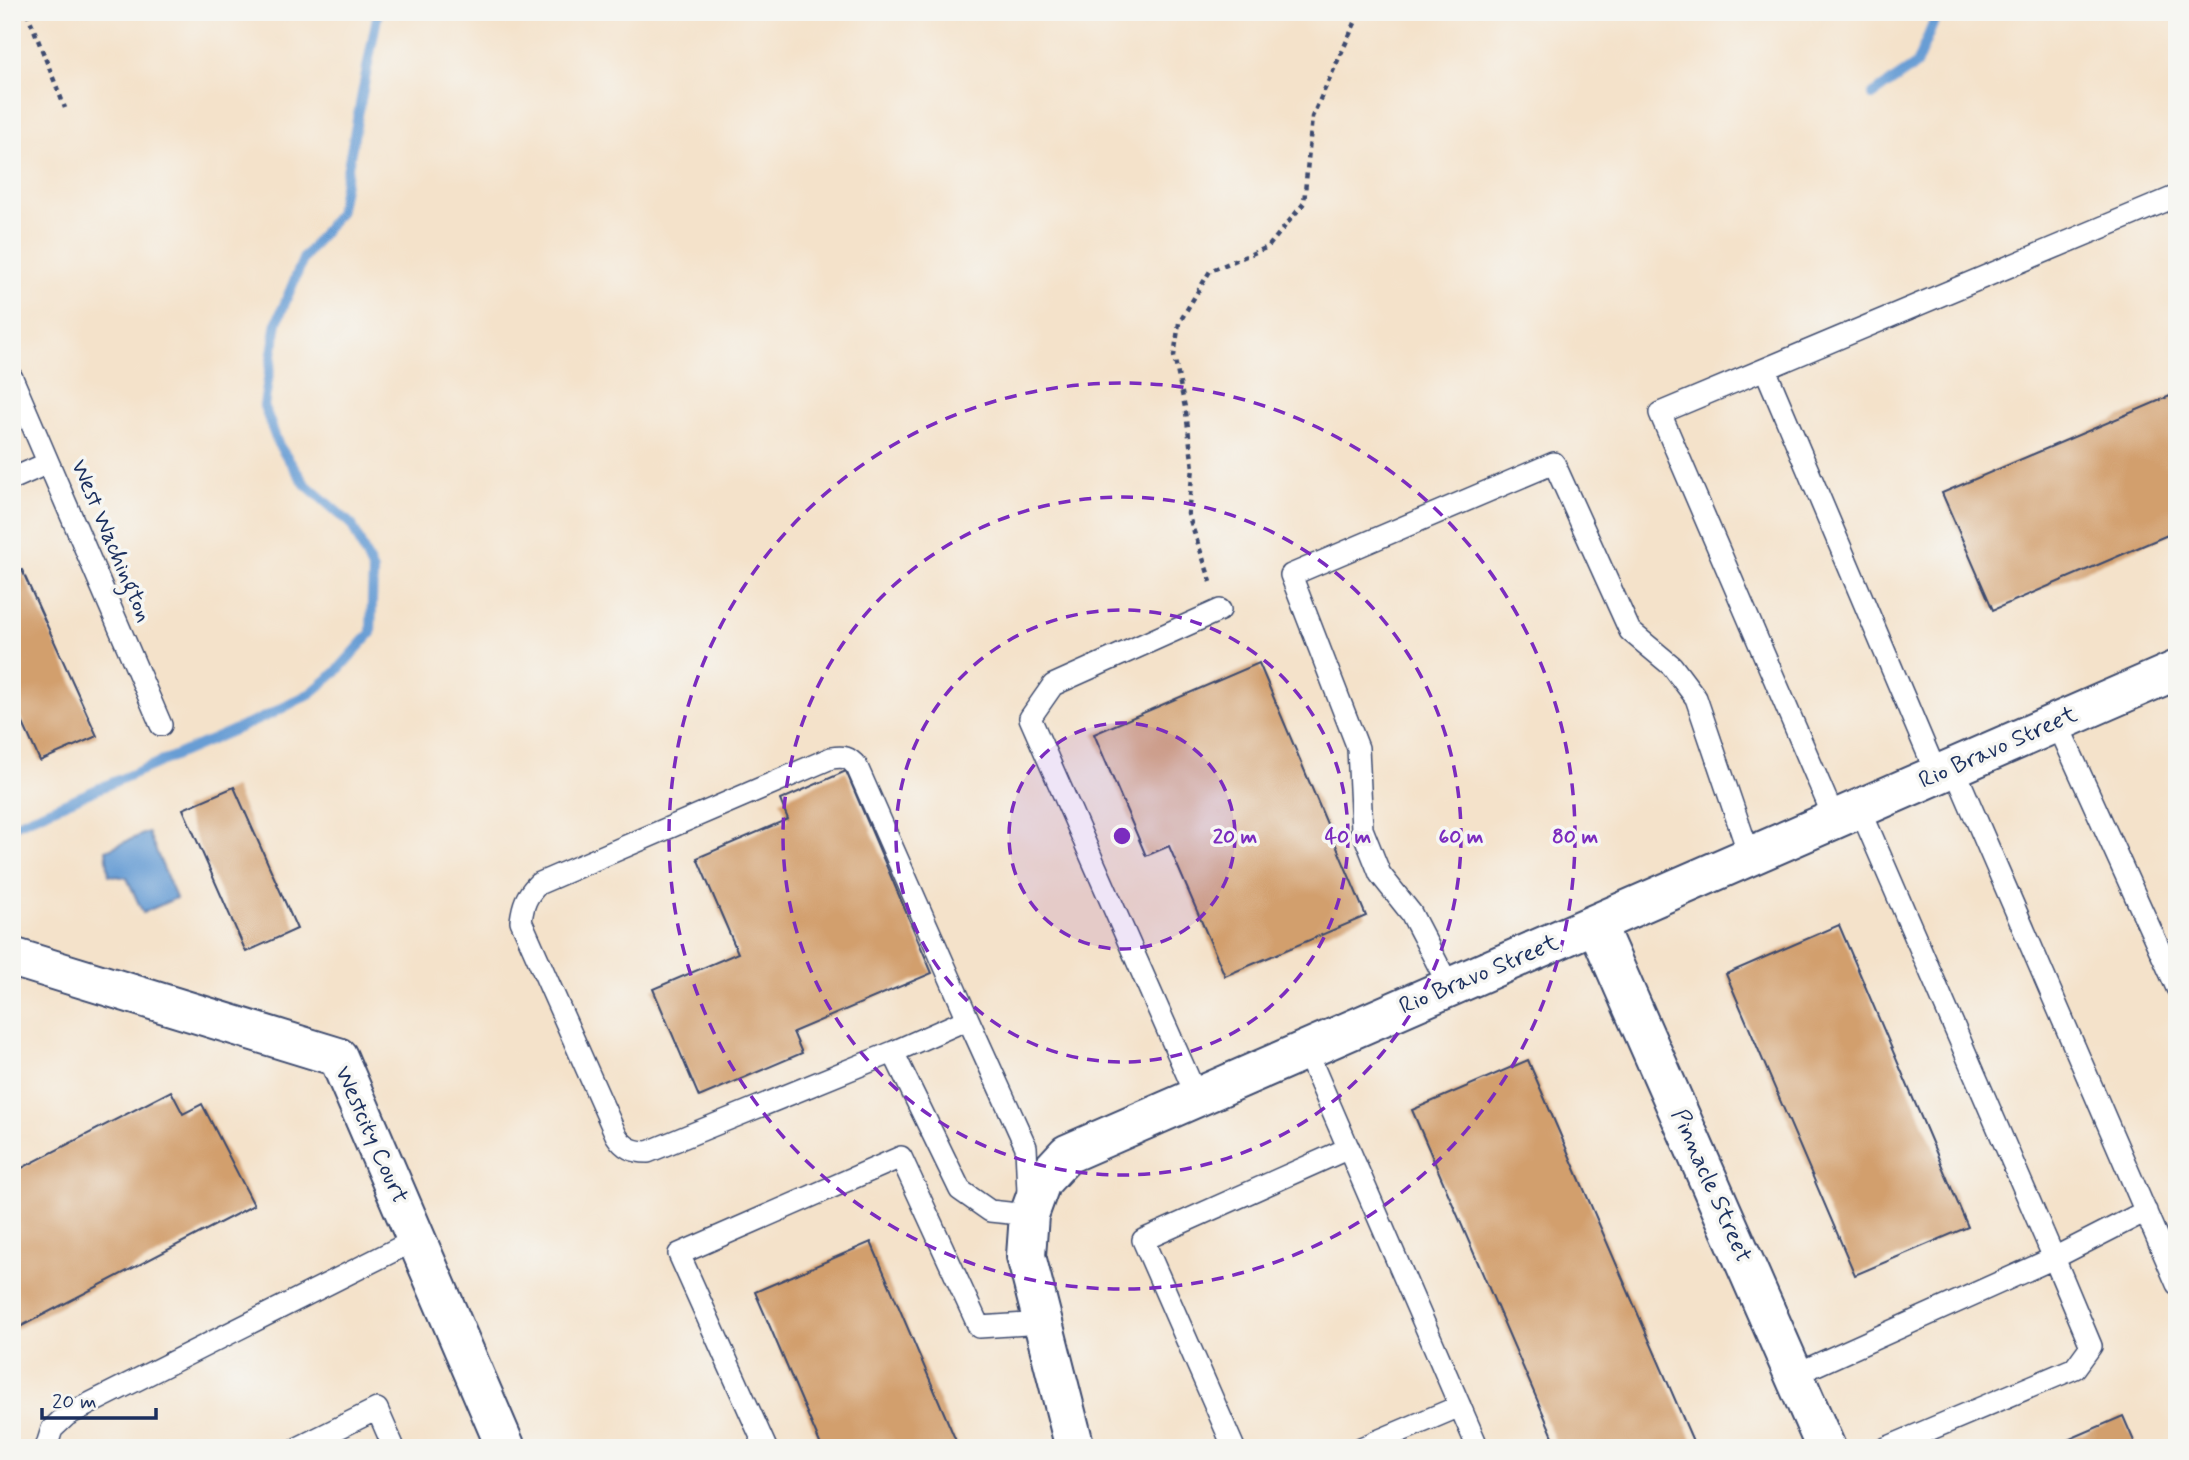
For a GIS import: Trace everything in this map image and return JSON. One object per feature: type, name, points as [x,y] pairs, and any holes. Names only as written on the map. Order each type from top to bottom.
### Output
[{"type":"street","name":"Rio Bravo Street","points":[[1075,1448],[1026,1256],[1029,1215],[1041,1182],[1066,1154],[2177,670]]},
{"type":"street","name":"Pinnacle Street","points":[[1596,924],[1826,1448]]},
{"type":"street","name":"Westcity Court","points":[[12,957],[338,1057],[506,1448]]},
{"type":"lane","points":[[1886,1448],[2075,1368],[2091,1346],[2054,1258],[1660,413],[2177,196]]},
{"type":"lane","points":[[1765,369],[2177,1284]]},
{"type":"lane","name":"West Wachington","points":[[12,378],[161,725]]},
{"type":"lane","points":[[12,479],[48,463]]},
{"type":"lane","points":[[1450,988],[1411,913],[1380,874],[1362,829],[1358,748],[1291,575],[1554,463],[1630,631],[1672,666],[1696,698],[1750,857]]},
{"type":"lane","points":[[1197,1097],[1030,718],[1053,685],[1220,610]]},
{"type":"lane","points":[[2057,723],[2177,988]]},
{"type":"lane","points":[[893,1052],[960,1189],[990,1211],[1029,1215],[1027,1147],[857,767],[851,759],[842,756],[831,758],[538,884],[522,907],[521,921],[616,1135],[621,1143],[634,1152],[648,1152],[968,1019]]},
{"type":"lane","points":[[1306,1050],[1478,1448]]},
{"type":"lane","points":[[1234,1448],[1143,1240],[1349,1148]]},
{"type":"lane","points":[[766,1448],[679,1254],[901,1157],[979,1327],[1043,1323]]},
{"type":"lane","points":[[1794,1375],[2054,1258],[2146,1211]]},
{"type":"lane","points":[[46,1448],[52,1429],[68,1415],[417,1239]]},
{"type":"lane","points":[[1361,1448],[1460,1406]]},
{"type":"lane","points":[[299,1448],[377,1409],[394,1448]]},
{"type":"path","points":[[27,12],[65,108]]},
{"type":"path","points":[[1353,12],[1357,20]]},
{"type":"path","points":[[1220,610],[1188,514],[1193,468],[1174,356],[1179,323],[1210,271],[1268,247],[1304,203],[1312,117],[1360,12]]},
{"type":"water","points":[[148,832],[176,898],[143,913],[127,878],[109,875],[106,850]]},
{"type":"building","points":[[2177,393],[2177,531],[1993,610],[1942,493]]},
{"type":"building","points":[[22,570],[97,736],[40,761],[12,699],[12,574]]},
{"type":"building","points":[[1259,663],[1366,916],[1225,976],[1169,846],[1146,856],[1094,734]]},
{"type":"building","points":[[846,771],[932,973],[793,1032],[802,1053],[699,1097],[653,989],[738,953],[697,858],[788,819],[780,800]]},
{"type":"building","points":[[234,787],[297,929],[246,952],[183,809]]},
{"type":"building","points":[[1839,925],[1968,1227],[1855,1275],[1726,974]]},
{"type":"building","points":[[1528,1060],[1696,1448],[1558,1448],[1412,1110]]},
{"type":"building","points":[[171,1091],[183,1114],[202,1104],[254,1205],[12,1331],[12,1173]]},
{"type":"building","points":[[871,1242],[959,1448],[822,1448],[755,1292]]},
{"type":"building","points":[[2123,1416],[2137,1448],[2049,1448]]},
{"type":"waterway","points":[[12,826],[269,715],[311,693],[336,672],[371,633],[373,571],[352,525],[305,484],[278,444],[264,406],[277,322],[304,257],[339,213],[378,12]]},
{"type":"waterway","points":[[1872,95],[1916,65],[1938,12]]}]
